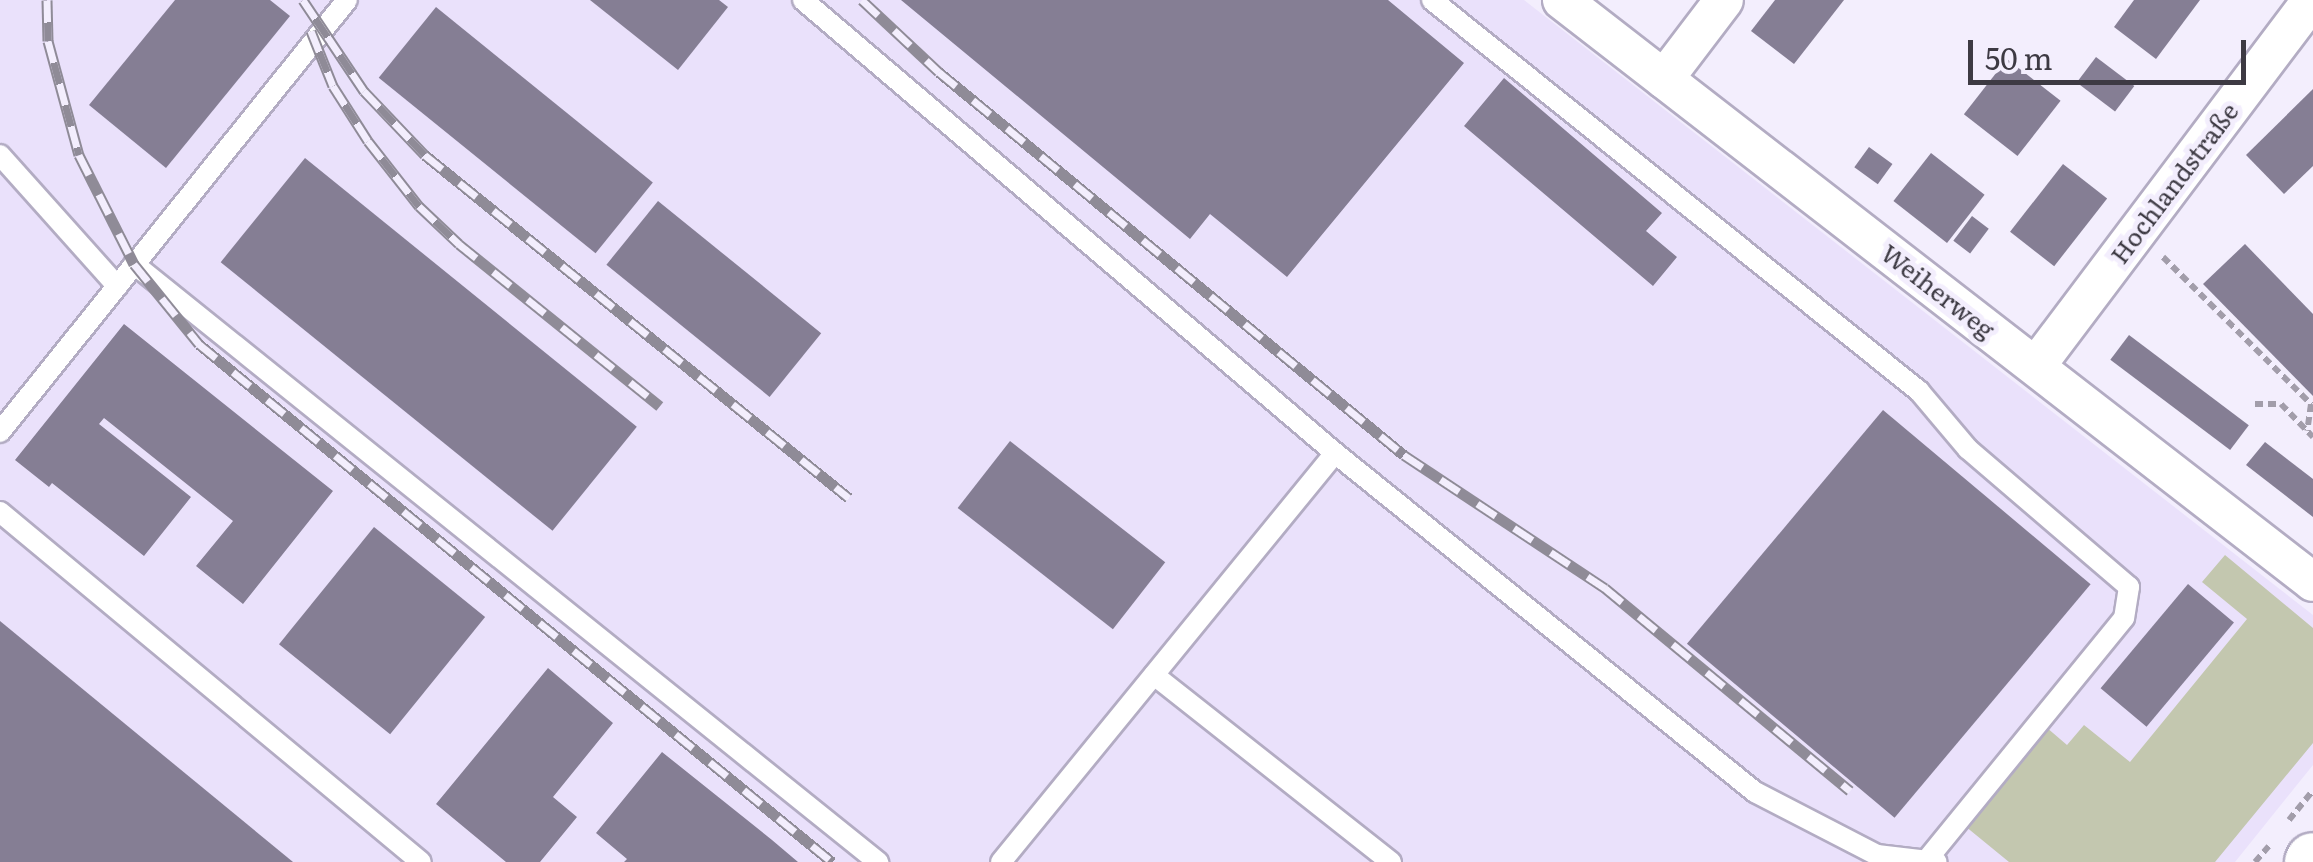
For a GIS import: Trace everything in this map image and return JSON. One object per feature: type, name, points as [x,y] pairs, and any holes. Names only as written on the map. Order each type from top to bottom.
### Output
[{"type":"street","name":"Weiherweg","points":[[1562,0],[2313,582]]},
{"type":"street","points":[[1664,79],[1724,0]]},
{"type":"street","name":"Hochlandstraße","points":[[2036,366],[2312,0]]},
{"type":"lane","points":[[0,432],[347,0]]},
{"type":"lane","points":[[804,0],[1335,453],[1755,792],[1878,858],[1937,862]]},
{"type":"lane","points":[[1432,0],[1920,392],[1968,449],[2129,588],[2124,618],[1926,861]]},
{"type":"lane","points":[[0,155],[118,286]]},
{"type":"lane","points":[[134,264],[878,862]]},
{"type":"lane","points":[[1001,862],[1335,453]]},
{"type":"lane","points":[[0,512],[421,862]]},
{"type":"lane","points":[[1154,675],[1391,862]]},
{"type":"path","points":[[2138,231],[2311,404],[2310,434]]},
{"type":"path","points":[[2255,404],[2281,404],[2310,434]]},
{"type":"shaded area","points":[[0,0],[1524,0],[2313,615],[2313,765],[2235,862],[0,862]]},
{"type":"green space","points":[[2225,555],[2313,628],[2313,743],[2215,862],[2009,862],[1965,826],[2046,727],[2067,745],[2084,725],[2130,762],[2247,619],[2202,582]]},
{"type":"building","points":[[175,0],[270,0],[290,16],[166,168],[89,105]]},
{"type":"building","points":[[590,0],[719,0],[728,7],[678,70]]},
{"type":"building","points":[[901,0],[1388,0],[1464,63],[1287,277],[1210,214],[1190,239]]},
{"type":"building","points":[[1775,0],[1844,0],[1794,64],[1751,31]]},
{"type":"building","points":[[2134,0],[2200,0],[2156,59],[2114,27]]},
{"type":"building","points":[[436,7],[653,183],[596,253],[379,78]]},
{"type":"building","points":[[2096,57],[2134,86],[2115,111],[2077,83]]},
{"type":"building","points":[[2007,59],[2061,101],[2017,156],[1964,114]]},
{"type":"building","points":[[1504,78],[1662,213],[1646,231],[1677,257],[1653,286],[1464,126]]},
{"type":"building","points":[[2313,89],[2313,166],[2284,194],[2246,155]]},
{"type":"building","points":[[1869,147],[1892,164],[1878,184],[1854,167]]},
{"type":"building","points":[[1931,153],[1985,195],[1947,243],[1893,201]]},
{"type":"building","points":[[305,158],[637,427],[553,531],[221,262]]},
{"type":"building","points":[[2063,164],[2107,198],[2054,266],[2010,232]]},
{"type":"building","points":[[658,201],[821,333],[770,397],[606,265]]},
{"type":"building","points":[[1972,216],[1989,229],[1970,253],[1953,241]]},
{"type":"building","points":[[2245,244],[2313,314],[2313,396],[2203,284]]},
{"type":"building","points":[[124,324],[333,491],[243,604],[196,566],[233,521],[104,418],[99,424],[191,497],[144,556],[52,483],[49,487],[15,460]]},
{"type":"building","points":[[2129,335],[2249,425],[2230,450],[2110,360]]},
{"type":"building","points":[[1883,410],[2091,584],[1895,818],[1687,644]]},
{"type":"building","points":[[1010,441],[1165,562],[1113,629],[958,508]]},
{"type":"building","points":[[2265,442],[2313,479],[2313,517],[2246,465]]},
{"type":"building","points":[[374,527],[485,617],[390,734],[279,644]]},
{"type":"building","points":[[2188,584],[2234,623],[2147,727],[2101,688]]},
{"type":"building","points":[[0,621],[293,862],[0,862]]},
{"type":"building","points":[[548,668],[613,723],[553,797],[577,817],[540,862],[506,862],[436,804]]},
{"type":"building","points":[[662,752],[798,862],[624,862],[627,859],[596,833]]},
{"type":"railway","points":[[47,0],[48,41],[79,155],[134,264],[199,344],[832,862]]},
{"type":"railway","points":[[303,0],[364,91],[425,155],[849,498]]},
{"type":"railway","points":[[862,0],[939,72],[1404,455],[1605,588],[1850,791]]},
{"type":"railway","points":[[311,31],[333,86],[368,141],[419,206],[459,244],[660,406]]}]
